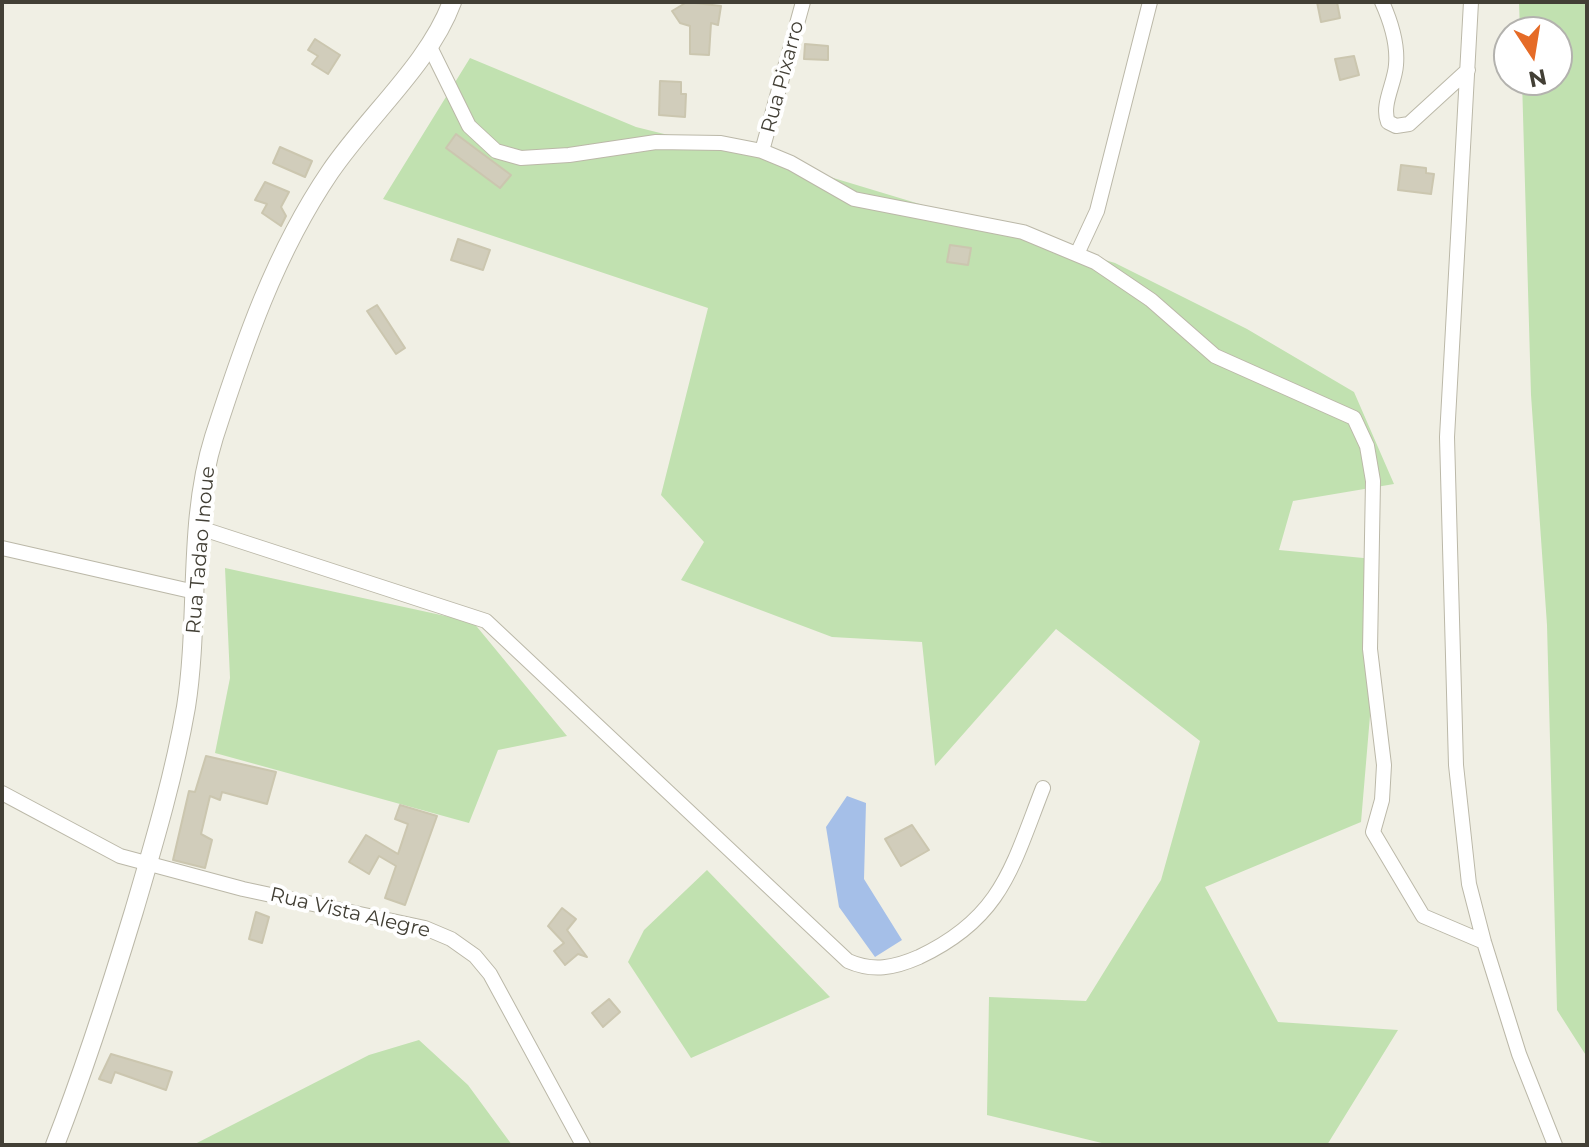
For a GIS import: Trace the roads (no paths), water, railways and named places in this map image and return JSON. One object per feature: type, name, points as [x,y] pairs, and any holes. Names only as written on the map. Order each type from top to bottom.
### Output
[{"type":"street","name":"Rua Tadao Inoue","points":[[55,1145],[102,1016],[148,864],[180,740],[194,647],[205,469],[214,438],[282,252],[332,169],[429,45],[452,2]]},
{"type":"street","name":"Rua Pixarro","points":[[762,151],[803,2]]},
{"type":"street","points":[[1077,254],[1097,211],[1150,2]]},
{"type":"street","points":[[1382,2],[1396,50],[1394,78],[1385,111],[1388,122],[1396,126],[1409,124],[1468,70]]},
{"type":"street","points":[[1471,2],[1447,437],[1456,765],[1469,884],[1484,942],[1519,1054],[1555,1145]]},
{"type":"street","points":[[429,45],[469,126],[486,144],[507,155],[521,158],[569,155],[677,140],[721,143],[762,151],[791,163],[854,199],[1023,232],[1077,254],[1151,300],[1205,351],[1348,413],[1359,424],[1373,481],[1370,649],[1384,765],[1382,800],[1374,822],[1375,839],[1408,886],[1423,916],[1484,942]]},
{"type":"street","points":[[200,528],[486,621],[848,961],[858,965],[876,970],[904,964],[967,931],[995,901],[1043,788]]},
{"type":"street","points":[[2,548],[195,592]]},
{"type":"street","name":"Rua Vista Alegre","points":[[2,793],[106,849],[148,864],[243,889],[392,918],[451,939],[475,956],[490,974],[583,1145]]},
{"type":"water","points":[[847,796],[866,803],[864,879],[902,940],[875,957],[839,907],[826,827]]}]
